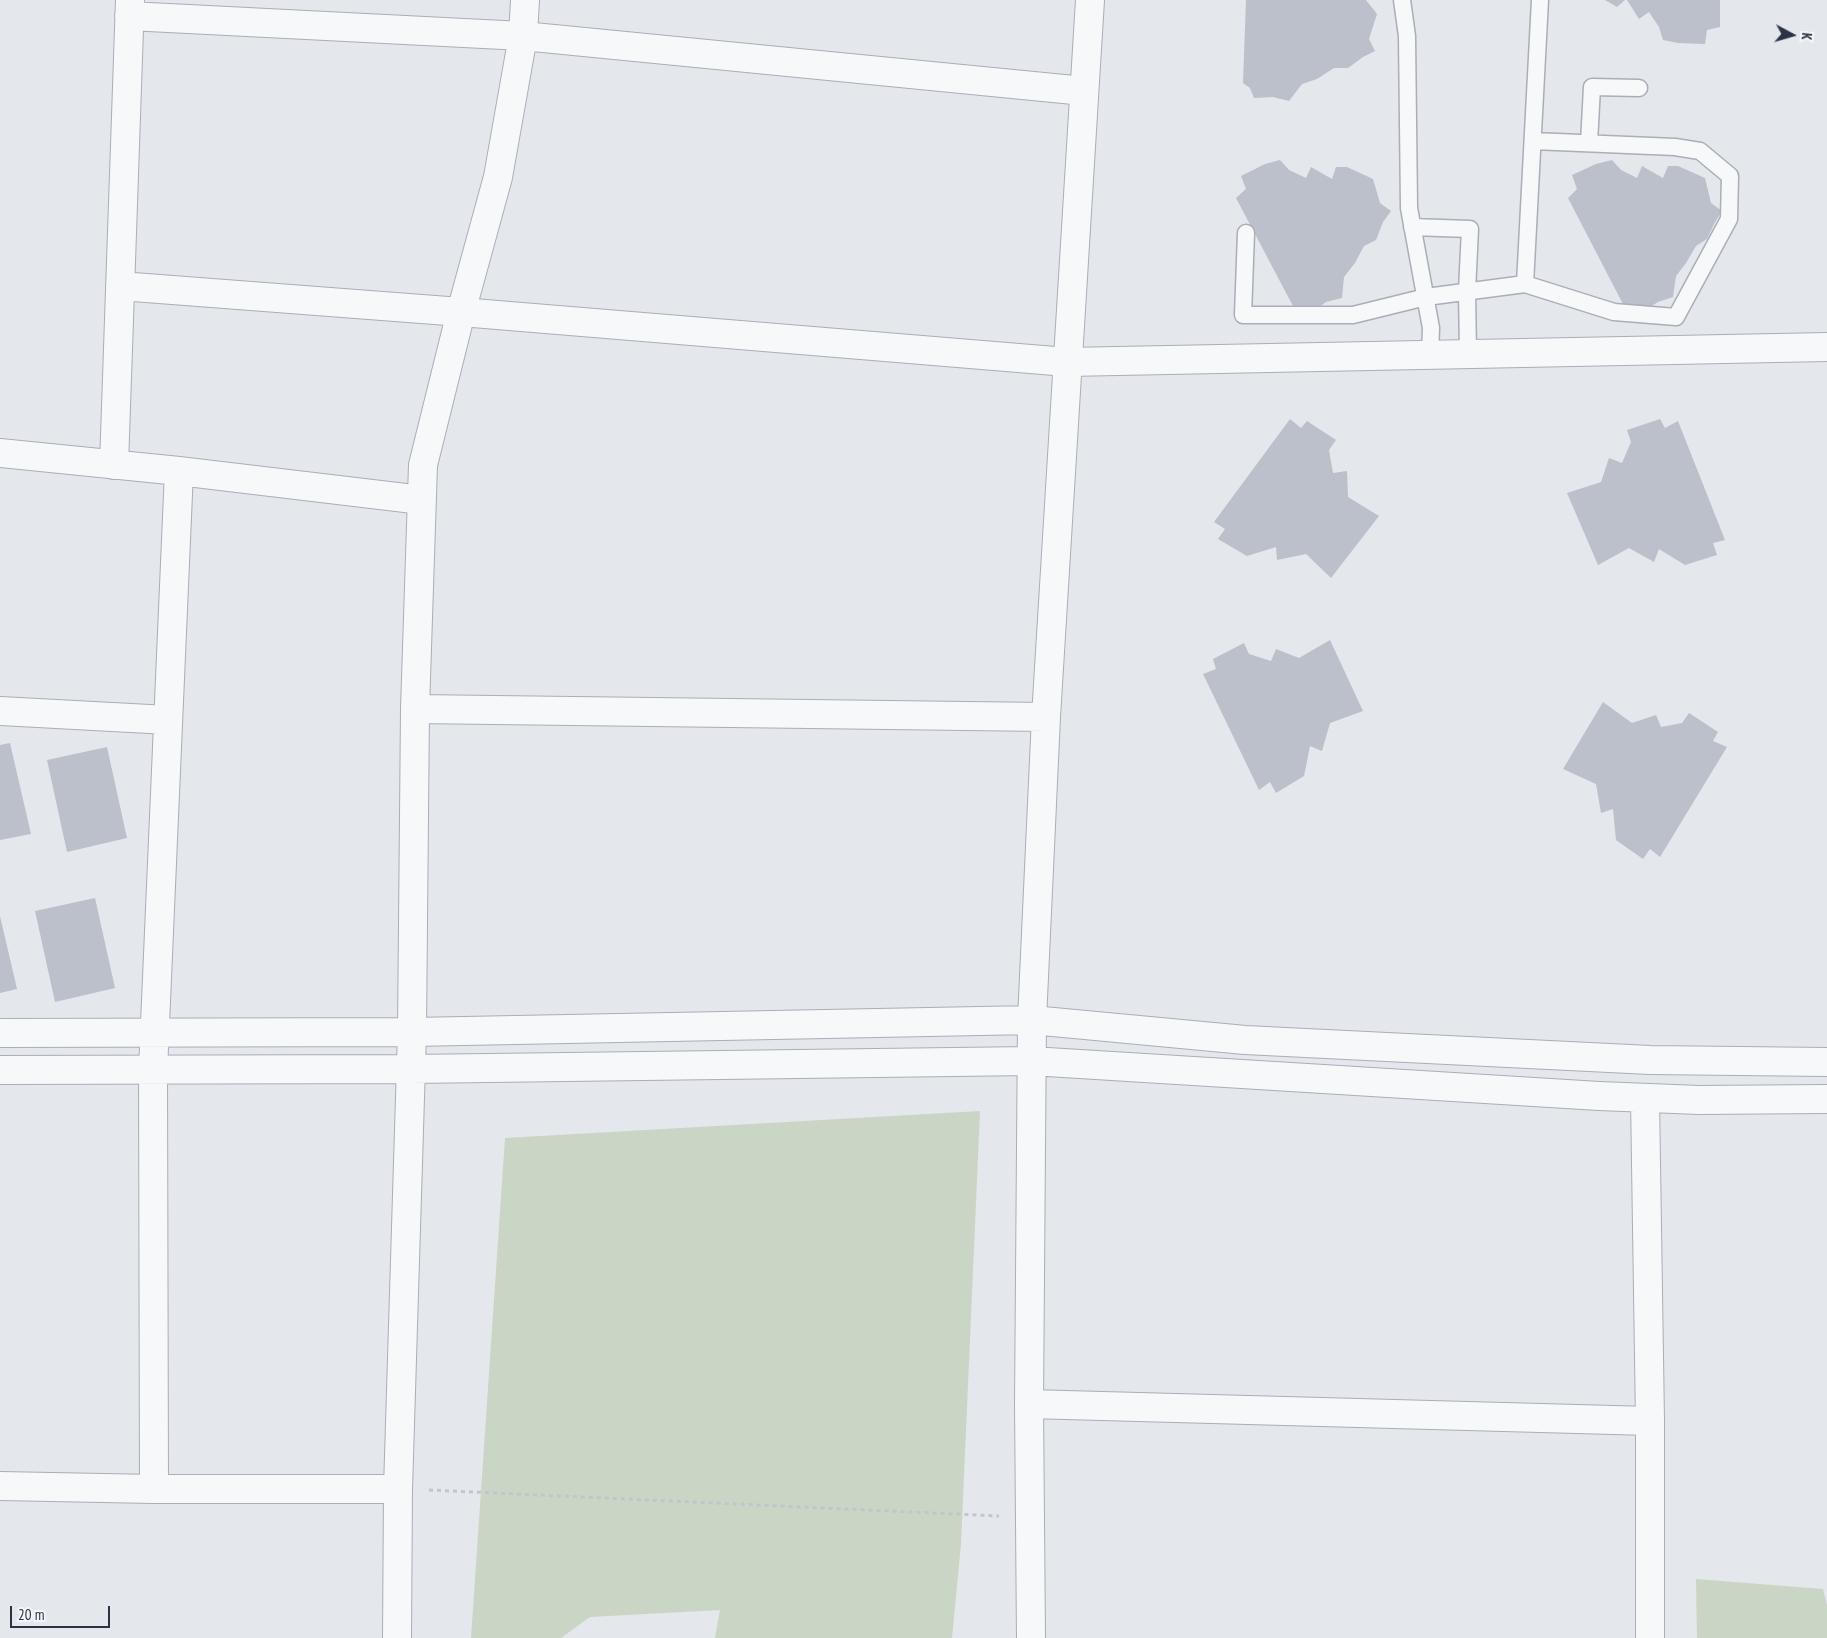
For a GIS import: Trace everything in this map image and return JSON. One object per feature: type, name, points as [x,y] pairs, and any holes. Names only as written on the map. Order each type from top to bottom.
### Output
[{"type":"street","points":[[397,1638],[398,1489],[412,1032],[415,709],[424,465],[498,176],[523,36],[525,0]]},
{"type":"street","points":[[1031,1638],[1032,1020],[1046,717],[1090,0]]},
{"type":"street","points":[[114,465],[130,8],[523,36],[1084,91]]},
{"type":"street","points":[[120,286],[1068,362],[1827,347]]},
{"type":"street","points":[[0,453],[179,471],[422,500]]},
{"type":"street","points":[[154,1488],[153,1070],[179,471]]},
{"type":"street","points":[[415,709],[1046,717]]},
{"type":"street","points":[[0,711],[168,720]]},
{"type":"street","points":[[0,1033],[412,1032],[1032,1020],[1245,1040],[1650,1060],[1827,1062]]},
{"type":"street","points":[[0,1070],[411,1069],[1032,1060],[1645,1098],[1698,1100],[1827,1099]]},
{"type":"street","points":[[1645,1098],[1650,1421],[1650,1638]]},
{"type":"street","points":[[1030,1404],[1650,1421]]},
{"type":"street","points":[[0,1486],[398,1489]]},
{"type":"lane","points":[[1402,0],[1407,36],[1409,208],[1432,328],[1430,355]]},
{"type":"lane","points":[[1525,284],[1540,0]]},
{"type":"lane","points":[[1590,143],[1592,87],[1639,88]]},
{"type":"lane","points":[[1246,233],[1243,315],[1353,315],[1426,296],[1525,284],[1614,312],[1676,317],[1729,219],[1730,176],[1700,151],[1675,147],[1533,141]]},
{"type":"lane","points":[[1412,227],[1470,229],[1467,291],[1468,354]]},
{"type":"path","points":[[398,1489],[1030,1517]]},
{"type":"green space","points":[[980,1111],[961,1544],[952,1638],[715,1638],[720,1610],[590,1617],[561,1638],[471,1638],[505,1138]]},
{"type":"green space","points":[[1696,1579],[1823,1589],[1827,1606],[1827,1638],[1697,1638]]},
{"type":"building","points":[[1246,0],[1366,0],[1377,14],[1369,39],[1375,51],[1348,68],[1334,68],[1317,79],[1302,84],[1289,101],[1273,97],[1254,98],[1250,88],[1243,83]]},
{"type":"building","points":[[1605,0],[1625,0],[1617,7]]},
{"type":"building","points":[[1627,0],[1720,0],[1720,27],[1707,30],[1705,44],[1678,43],[1663,40],[1659,27],[1649,12],[1639,19]]},
{"type":"building","points":[[1280,160],[1289,170],[1306,178],[1311,167],[1332,179],[1336,167],[1347,167],[1373,179],[1380,203],[1391,211],[1383,222],[1376,240],[1364,246],[1355,263],[1344,277],[1342,298],[1326,302],[1311,313],[1301,306],[1293,306],[1236,198],[1246,189],[1241,176],[1265,164]]},
{"type":"building","points":[[1612,160],[1621,170],[1637,178],[1642,166],[1663,178],[1668,166],[1678,166],[1705,178],[1711,203],[1722,211],[1707,239],[1696,246],[1676,276],[1673,297],[1658,302],[1642,312],[1624,306],[1568,198],[1577,189],[1572,175],[1596,164]]},
{"type":"building","points":[[1290,419],[1301,428],[1307,421],[1336,440],[1329,450],[1333,473],[1347,471],[1348,497],[1379,516],[1331,578],[1306,554],[1277,560],[1276,547],[1247,556],[1218,539],[1225,529],[1214,522]]},
{"type":"building","points":[[1660,419],[1665,428],[1678,421],[1725,540],[1713,543],[1717,555],[1685,565],[1659,549],[1654,562],[1629,548],[1598,565],[1567,493],[1601,482],[1609,458],[1622,463],[1631,442],[1627,430]]},
{"type":"building","points":[[1330,640],[1363,711],[1330,723],[1322,751],[1310,746],[1304,776],[1276,793],[1270,782],[1259,790],[1203,674],[1216,669],[1213,659],[1244,643],[1249,654],[1271,661],[1276,649],[1299,658]]},
{"type":"building","points":[[1603,702],[1632,723],[1656,715],[1661,727],[1682,723],[1689,713],[1718,732],[1713,741],[1727,747],[1660,857],[1650,849],[1643,859],[1616,840],[1613,809],[1601,813],[1596,784],[1563,769]]},
{"type":"building","points":[[10,743],[31,834],[0,840],[0,745]]},
{"type":"building","points":[[107,747],[127,838],[67,852],[47,760]]},
{"type":"building","points":[[95,898],[115,988],[55,1002],[35,911]]},
{"type":"building","points":[[0,916],[17,989],[0,993]]}]
